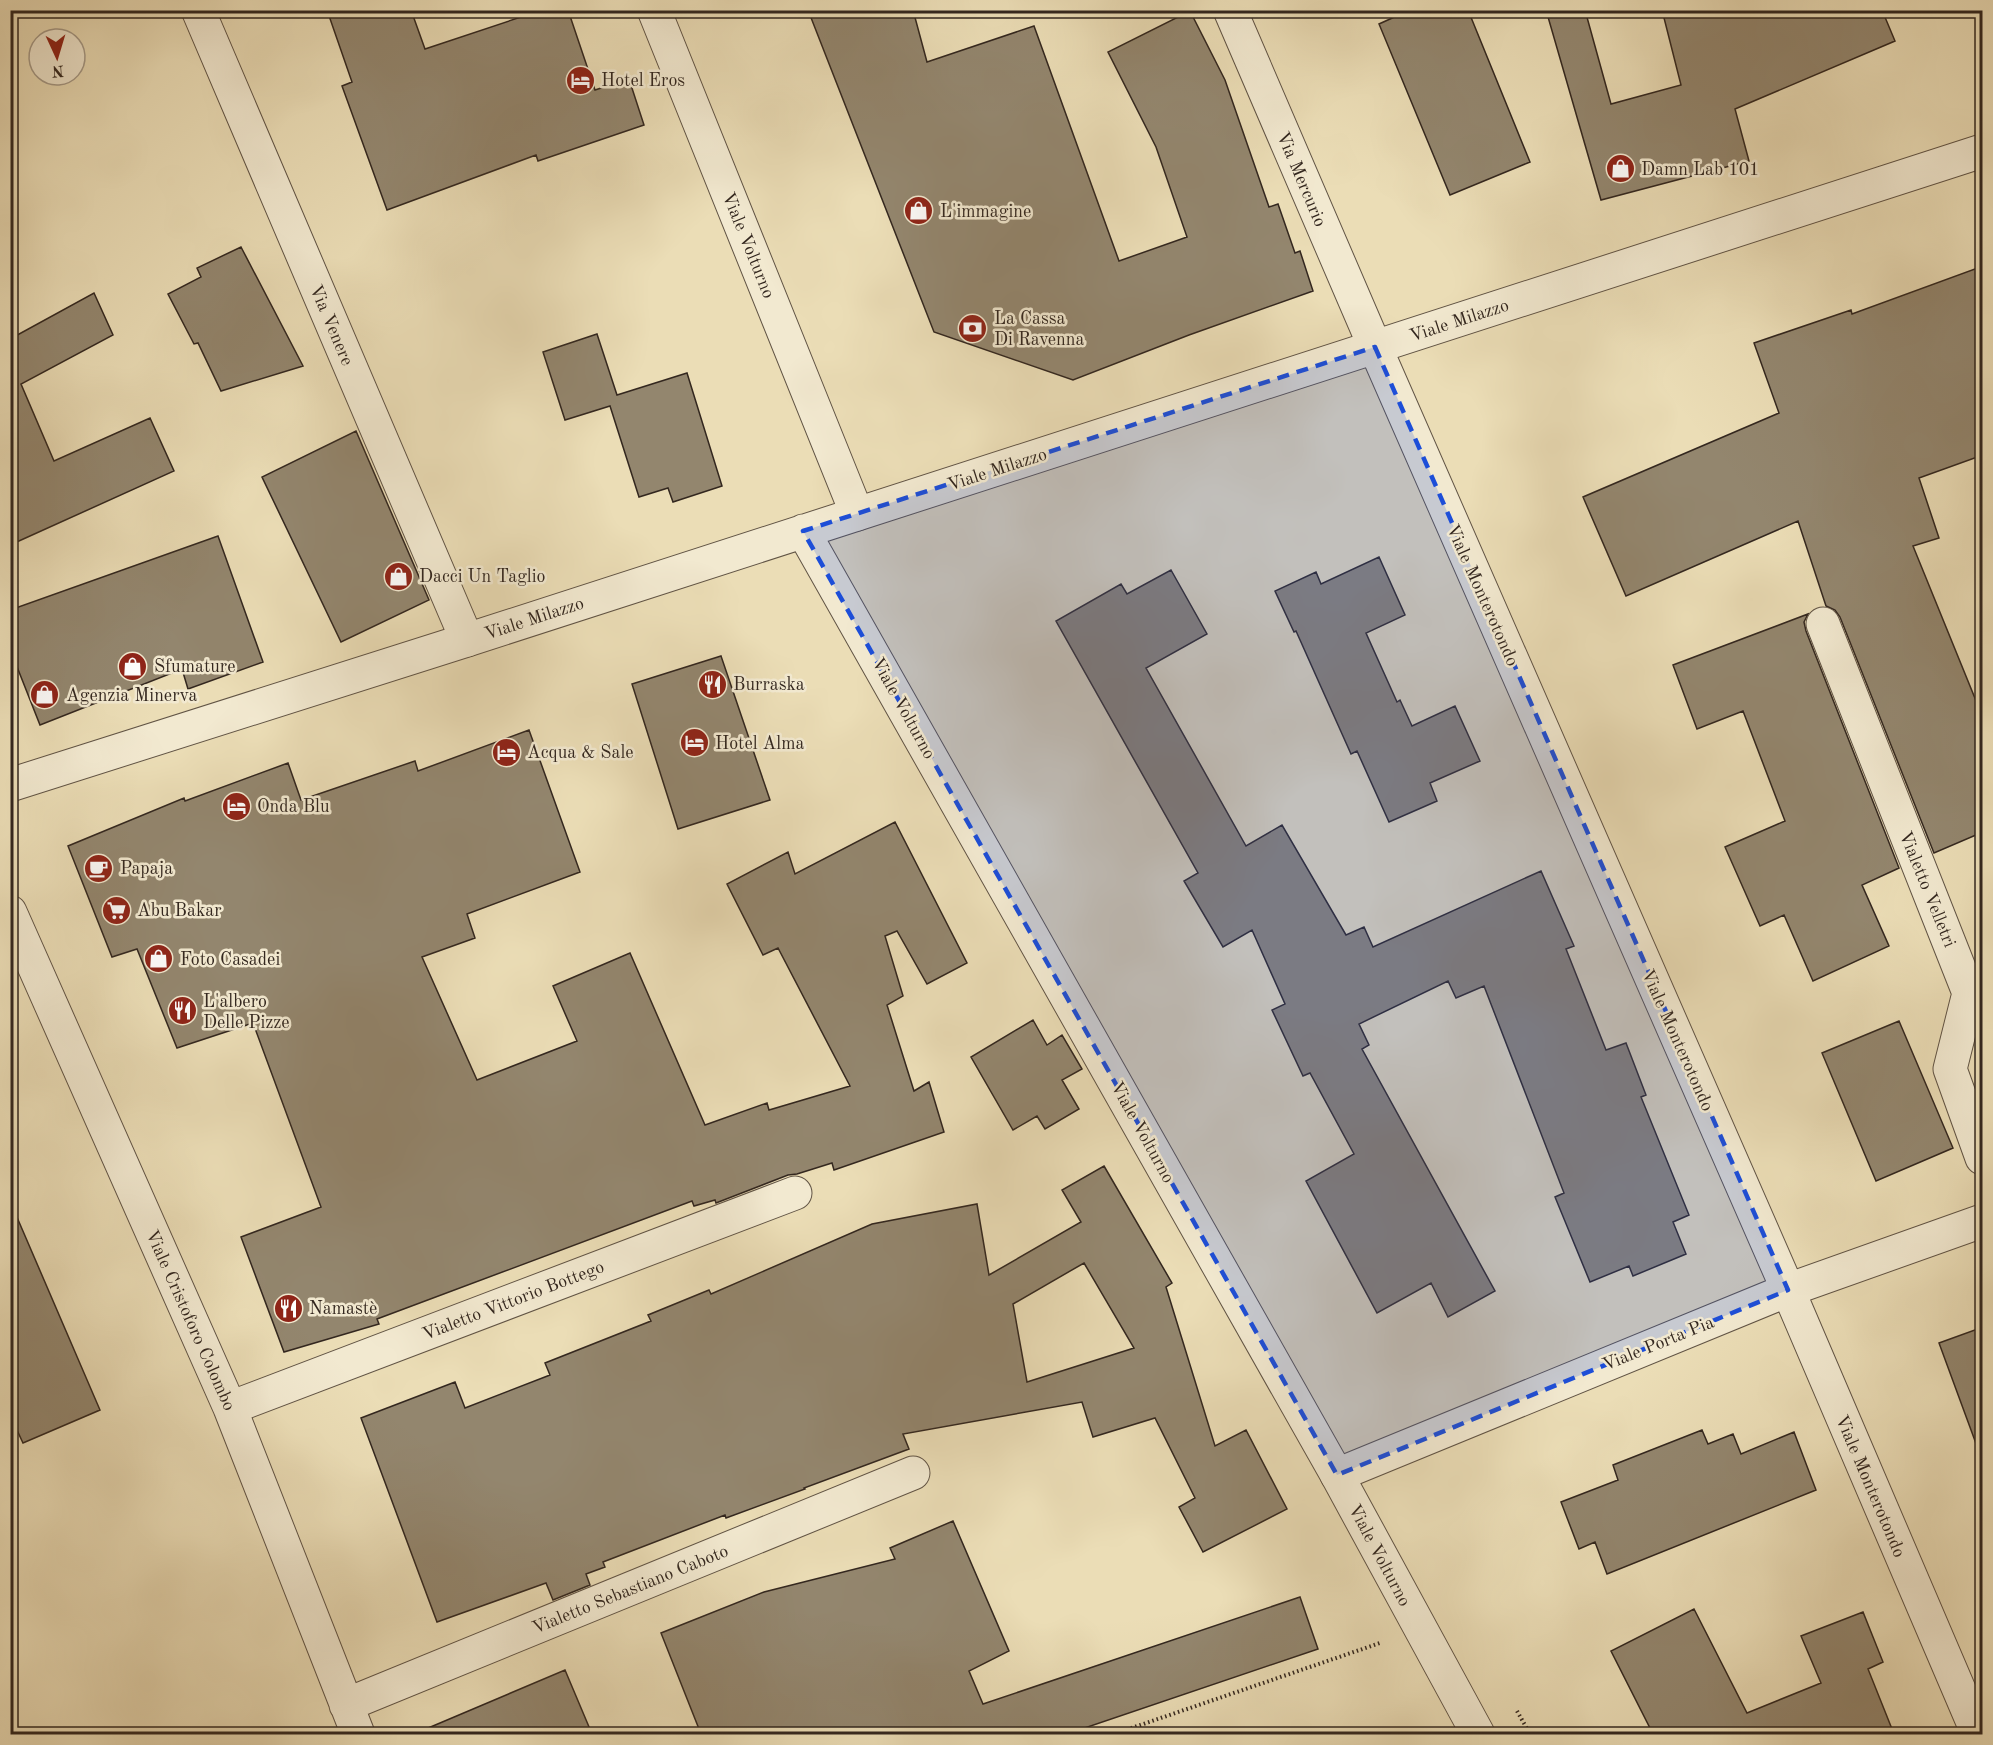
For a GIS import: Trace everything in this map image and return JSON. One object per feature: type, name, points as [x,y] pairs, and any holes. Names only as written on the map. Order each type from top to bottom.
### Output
[{"type":"street","name":"Via Venere","points":[[198,10],[466,640]]},
{"type":"street","name":"Viale Volturno","points":[[654,10],[857,514]]},
{"type":"street","name":"Via Mercurio","points":[[1230,10],[1375,347]]},
{"type":"street","name":"Viale Milazzo","points":[[10,785],[1983,152]]},
{"type":"street","name":"Viale Monterotondo","points":[[1375,347],[1788,1290],[1973,1697],[1978,1734]]},
{"type":"street","name":"Viale Volturno","points":[[803,531],[1337,1475],[1478,1734]]},
{"type":"street","name":"Vialetto Velletri","points":[[1823,624],[1969,993],[1950,1069],[1983,1158]]},
{"type":"street","name":"Viale Cristoforo Colombo","points":[[10,912],[230,1407],[352,1720]]},
{"type":"street","name":"Vialetto Vittorio Bottego","points":[[230,1407],[795,1193]]},
{"type":"street","name":"Viale Porta Pia","points":[[1337,1475],[1788,1290],[1983,1221]]},
{"type":"street","name":"Vialetto Sebastiano Caboto","points":[[352,1720],[913,1473]]},
{"type":"path","points":[[1114,1734],[1420,1629]]},
{"type":"highlighted area","points":[[1375,347],[1788,1290],[1337,1475],[803,531]]},
{"type":"building","points":[[327,10],[411,10],[425,49],[542,10],[568,10],[595,90],[629,79],[644,125],[538,161],[536,155],[387,210],[342,86],[352,82]]},
{"type":"building","points":[[808,10],[913,10],[927,62],[1034,26],[1119,261],[1187,237],[1156,147],[1108,52],[1190,11],[1225,80],[1269,207],[1278,204],[1295,253],[1300,251],[1313,291],[1189,335],[1073,380],[934,332]]},
{"type":"building","points":[[1410,10],[1468,10],[1530,162],[1450,195],[1379,24]]},
{"type":"building","points":[[1546,10],[1585,10],[1611,104],[1681,85],[1662,10],[1882,10],[1895,41],[1735,109],[1749,161],[1601,200]]},
{"type":"building","points":[[241,247],[303,366],[221,391],[198,343],[194,344],[168,294],[201,277],[197,268]]},
{"type":"building","points":[[1983,266],[1983,455],[1919,478],[1939,538],[1913,546],[1983,718],[1983,832],[1934,853],[1840,617],[1835,610],[1826,606],[1798,521],[1626,596],[1583,497],[1779,413],[1754,343],[1851,310],[1852,314]]},
{"type":"building","points":[[94,293],[113,335],[21,384],[54,461],[150,418],[174,471],[10,545],[10,339]]},
{"type":"building","points":[[597,334],[617,395],[687,373],[722,486],[673,502],[668,488],[639,497],[610,406],[565,420],[543,352]]},
{"type":"building","points":[[356,431],[429,600],[341,642],[262,477]]},
{"type":"building","points":[[218,536],[263,662],[188,689],[182,669],[40,725],[10,649],[10,610]]},
{"type":"building","points":[[1379,557],[1405,615],[1366,633],[1397,702],[1400,700],[1412,726],[1455,706],[1480,761],[1430,783],[1437,801],[1389,822],[1357,751],[1351,754],[1296,631],[1294,632],[1275,591],[1316,572],[1321,584]]},
{"type":"building","points":[[1171,570],[1207,634],[1146,668],[1246,846],[1282,825],[1346,935],[1364,927],[1373,947],[1541,871],[1574,946],[1566,949],[1606,1050],[1626,1043],[1646,1095],[1641,1097],[1689,1215],[1673,1222],[1686,1254],[1633,1276],[1629,1266],[1590,1282],[1555,1197],[1564,1193],[1484,986],[1456,998],[1448,981],[1359,1024],[1369,1045],[1362,1049],[1495,1291],[1448,1317],[1431,1283],[1377,1313],[1306,1181],[1354,1154],[1310,1073],[1303,1076],[1272,1010],[1285,1004],[1252,930],[1223,947],[1184,881],[1198,873],[1056,621],[1121,584],[1127,594]]},
{"type":"building","points":[[1808,614],[1804,622],[1806,631],[1899,868],[1862,885],[1889,946],[1813,981],[1784,915],[1760,926],[1725,847],[1785,821],[1743,711],[1697,729],[1673,665]]},
{"type":"building","points":[[721,656],[770,800],[678,829],[632,684]]},
{"type":"building","points":[[529,730],[580,872],[467,914],[475,938],[422,957],[477,1080],[577,1041],[553,986],[630,953],[705,1125],[767,1103],[769,1110],[850,1086],[778,948],[763,955],[727,884],[788,852],[795,874],[895,822],[967,963],[927,984],[897,931],[885,936],[903,996],[887,1005],[914,1091],[929,1082],[944,1132],[834,1170],[832,1163],[788,1175],[716,1203],[715,1200],[694,1206],[692,1201],[377,1319],[379,1324],[284,1352],[241,1237],[321,1207],[253,1023],[177,1048],[137,949],[112,957],[68,846],[184,798],[185,801],[288,763],[301,800],[415,761],[418,771]]},
{"type":"building","points":[[1033,1020],[1047,1045],[1062,1035],[1082,1069],[1062,1080],[1079,1109],[1045,1129],[1037,1116],[1013,1130],[971,1057]]},
{"type":"building","points":[[1899,1021],[1953,1148],[1876,1181],[1822,1053]]},
{"type":"building","points":[[1104,1166],[1172,1283],[1166,1287],[1215,1446],[1246,1430],[1287,1509],[1203,1552],[1179,1507],[1195,1498],[1155,1418],[1093,1437],[1082,1402],[903,1434],[909,1449],[726,1518],[725,1515],[603,1562],[605,1567],[586,1574],[590,1585],[553,1600],[546,1583],[437,1622],[361,1418],[455,1382],[465,1408],[550,1375],[545,1363],[651,1321],[648,1315],[709,1290],[711,1294],[872,1224],[977,1204],[989,1275],[1081,1222],[1062,1190]],"holes":[[[1084,1263],[1134,1348],[1027,1382],[1013,1304]]]},
{"type":"building","points":[[10,1201],[100,1410],[23,1443],[10,1415]]},
{"type":"building","points":[[1983,1327],[1983,1449],[1978,1449],[1939,1343]]},
{"type":"building","points":[[1702,1430],[1708,1444],[1733,1434],[1741,1454],[1794,1432],[1816,1490],[1607,1574],[1595,1542],[1579,1549],[1561,1502],[1618,1480],[1613,1465]]},
{"type":"building","points":[[953,1521],[1009,1651],[969,1671],[983,1704],[1300,1597],[1318,1649],[1067,1734],[701,1734],[661,1633],[764,1592],[895,1559],[890,1548]]},
{"type":"building","points":[[1694,1609],[1747,1713],[1821,1683],[1801,1636],[1863,1612],[1883,1662],[1868,1669],[1894,1734],[1653,1734],[1611,1651]]},
{"type":"building","points":[[565,1670],[592,1734],[414,1734]]},
{"type":"place","name":"Hotel Eros","points":[[580,80]]},
{"type":"place","name":"Damn Lab 101","points":[[1620,169]]},
{"type":"place","name":"L'immagine","points":[[919,211]]},
{"type":"place","name":"La Cassa Di Ravenna","points":[[973,328]]},
{"type":"place","name":"Dacci Un Taglio","points":[[398,576]]},
{"type":"place","name":"Sfumature","points":[[133,666]]},
{"type":"place","name":"Burraska","points":[[712,684]]},
{"type":"place","name":"Agenzia Minerva","points":[[45,695]]},
{"type":"place","name":"Hotel Alma","points":[[694,743]]},
{"type":"place","name":"Acqua & Sale","points":[[506,752]]},
{"type":"place","name":"Onda Blu","points":[[236,806]]},
{"type":"place","name":"Papaja","points":[[99,868]]},
{"type":"place","name":"Abu Bakar","points":[[116,910]]},
{"type":"place","name":"Foto Casadei","points":[[159,959]]},
{"type":"place","name":"L'albero Delle Pizze","points":[[182,1011]]},
{"type":"place","name":"Namastè","points":[[288,1308]]}]
